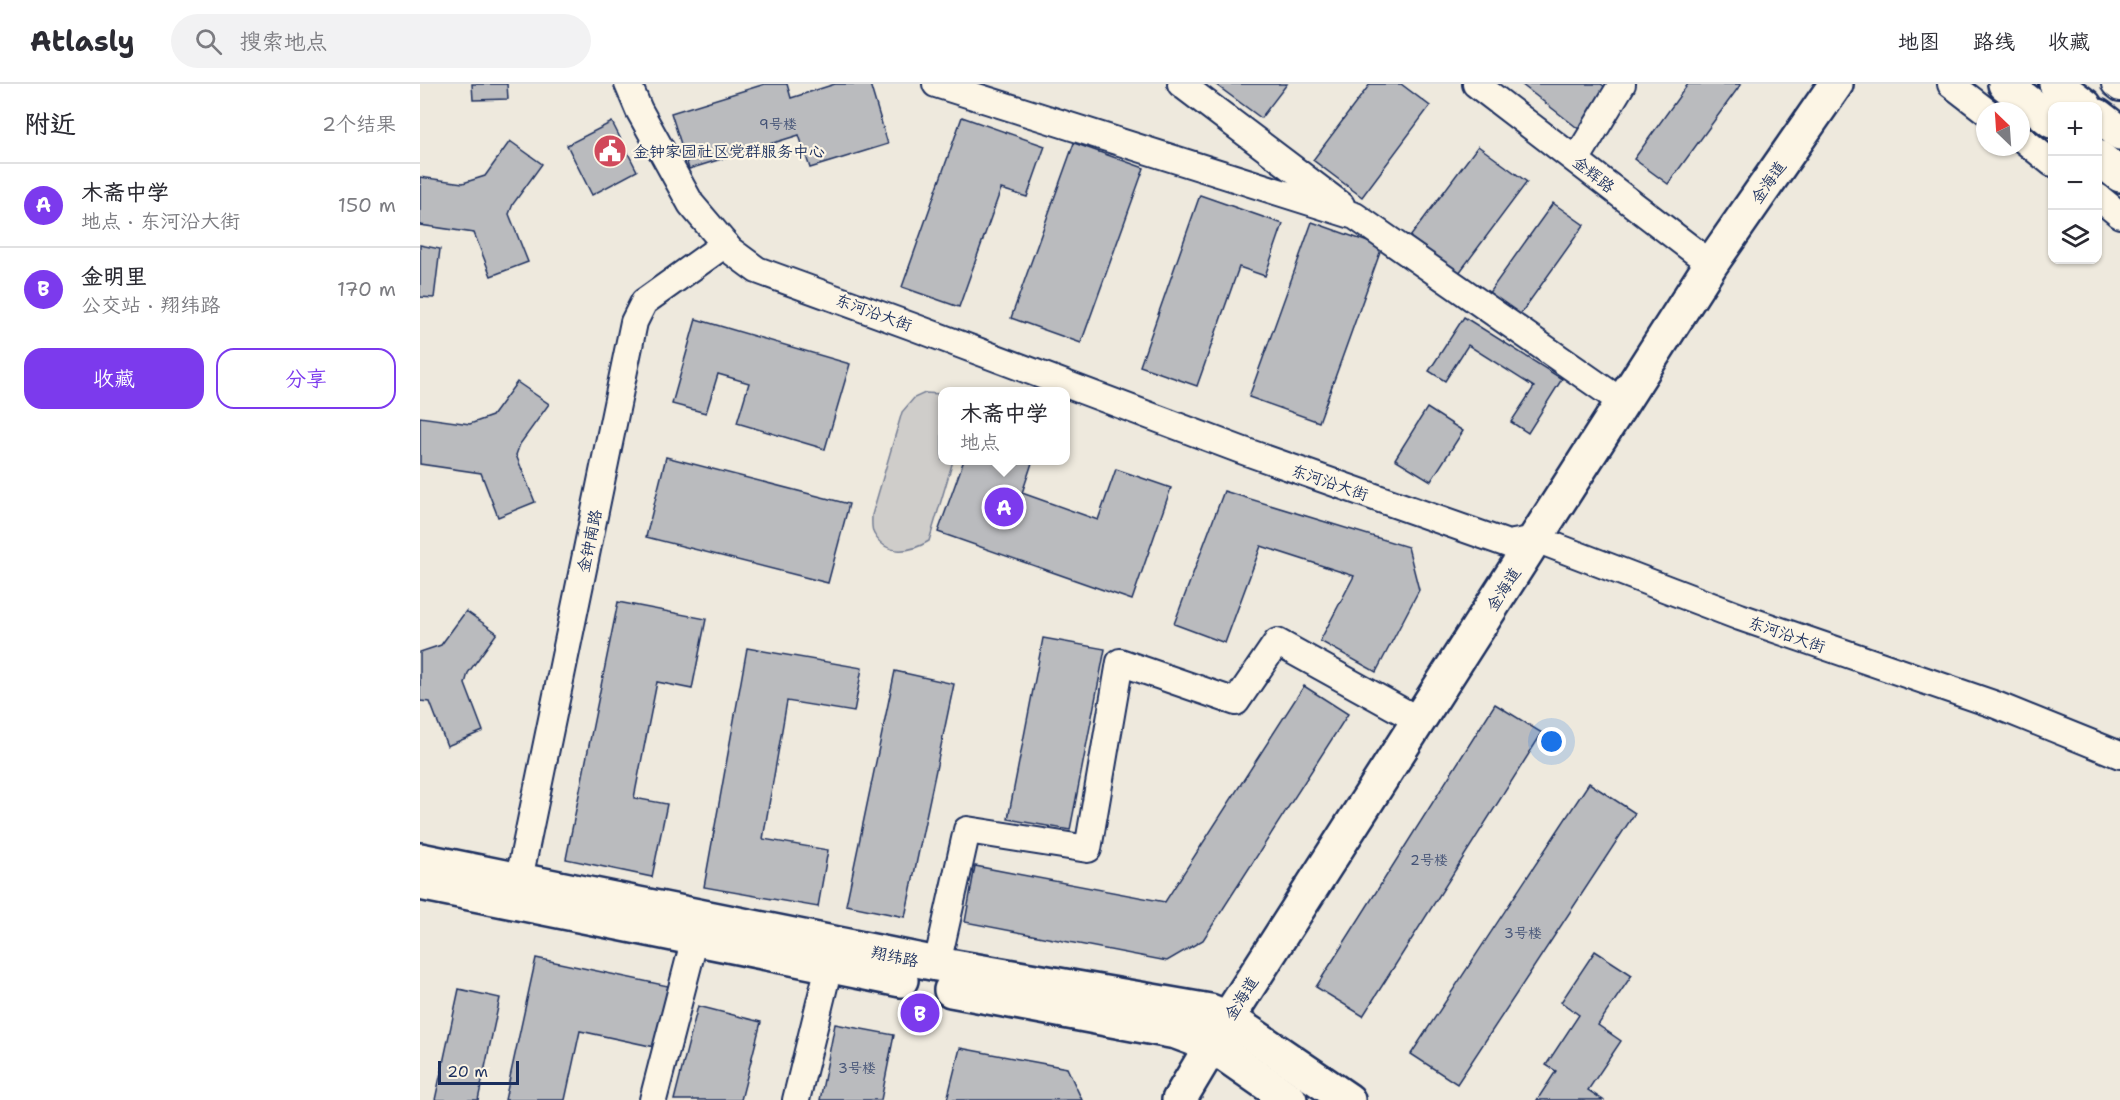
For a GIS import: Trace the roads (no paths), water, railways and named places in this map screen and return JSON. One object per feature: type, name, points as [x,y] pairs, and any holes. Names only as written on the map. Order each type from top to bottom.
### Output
[{"type":"street","name":"东河沿大街","points":[[628,84],[664,157],[691,204],[725,244],[757,270],[1241,450],[1522,542],[1996,705],[2120,755]]},
{"type":"street","points":[[936,84],[991,91],[1355,216]]},
{"type":"street","points":[[1181,84],[1355,216],[1615,398]]},
{"type":"street","name":"金辉路","points":[[1476,84],[1704,259]]},
{"type":"street","points":[[1576,160],[1622,84]]},
{"type":"street","points":[[1704,259],[1809,84]]},
{"type":"street","name":"金海道","points":[[1179,1100],[1211,1028],[1704,259],[1836,84]]},
{"type":"street","points":[[1951,84],[1976,103]]},
{"type":"street","points":[[2005,84],[2048,119]]},
{"type":"street","points":[[2056,84],[2080,102]]},
{"type":"street","points":[[2115,84],[2120,87]]},
{"type":"street","points":[[2102,120],[2120,133]]},
{"type":"street","points":[[2030,145],[2048,160]]},
{"type":"street","points":[[2102,161],[2120,175]]},
{"type":"street","points":[[2102,201],[2120,215]]},
{"type":"street","name":"金钟南路","points":[[519,879],[634,322],[644,303],[725,244]]},
{"type":"street","points":[[937,964],[967,830],[1088,849],[1120,662],[1236,702],[1277,642],[1410,716]]},
{"type":"street","name":"翔纬路","points":[[420,860],[937,964],[1211,1028],[1348,1100]]},
{"type":"street","name":"翔纬路","points":[[420,883],[829,966],[1176,1032],[1211,1028],[1290,1100]]},
{"type":"street","points":[[653,1100],[695,938]]},
{"type":"street","points":[[796,1100],[829,966]]},
{"type":"street","points":[[1159,1100],[1211,1028]]},
{"type":"place","name":"金钟家园社区党群服务中心","points":[[610,151]]},
{"type":"place","name":"木斋中学","points":[[1004,507]]},
{"type":"place","name":"金明里","points":[[920,1013]]}]
